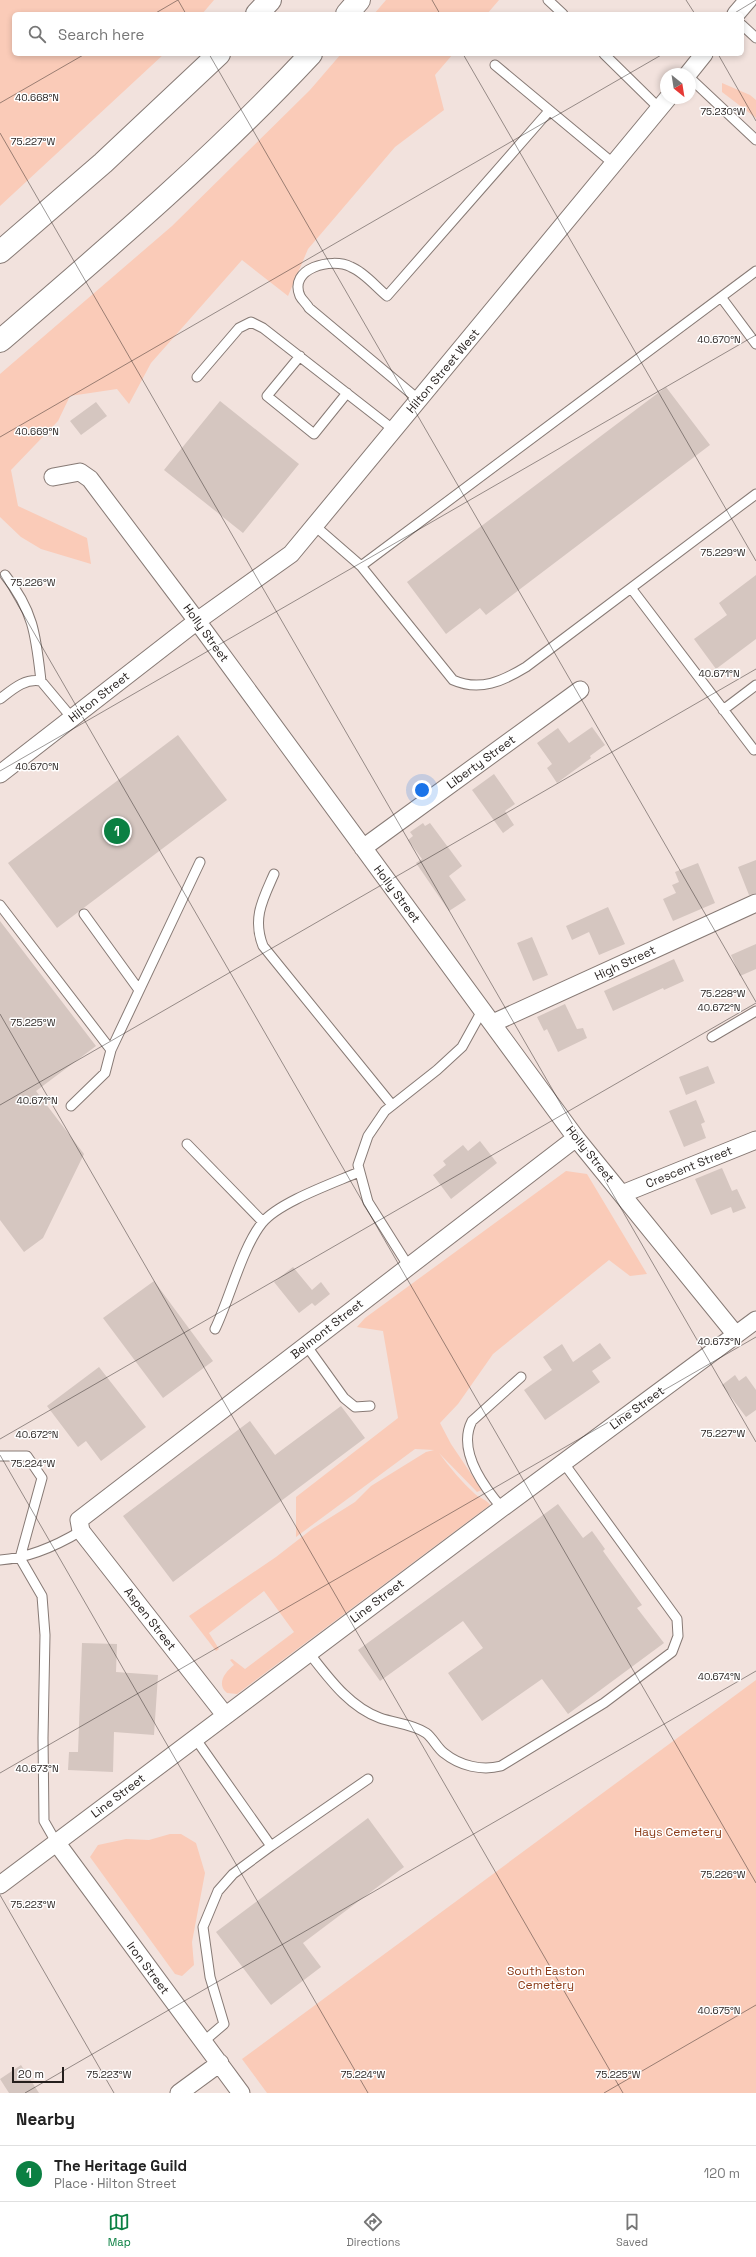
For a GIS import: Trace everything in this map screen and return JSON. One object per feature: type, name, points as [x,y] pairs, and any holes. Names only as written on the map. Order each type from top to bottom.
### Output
[{"type":"highway","points":[[259,12],[270,0]]},
{"type":"highway","points":[[349,12],[360,0]]},
{"type":"highway","points":[[0,252],[103,163],[217,56]]},
{"type":"highway","points":[[0,341],[142,219],[238,131],[309,56]]},
{"type":"street","points":[[738,12],[748,0]]},
{"type":"street","points":[[693,68],[702,56]]},
{"type":"street","name":"Hilton Street West","points":[[197,621],[291,554],[663,104]]},
{"type":"street","name":"Holly Street","points":[[53,477],[80,472],[90,479],[197,621],[483,1009],[576,1138],[736,1335]]},
{"type":"street","name":"Hilton Street","points":[[0,774],[197,621]]},
{"type":"street","name":"Liberty Street","points":[[363,848],[580,690]]},
{"type":"street","name":"High Street","points":[[493,1023],[756,903]]},
{"type":"street","name":"Belmont Street","points":[[80,1526],[306,1345],[576,1138]]},
{"type":"street","name":"Crescent Street","points":[[622,1194],[756,1140]]},
{"type":"street","name":"Line Street","points":[[0,1885],[562,1462],[756,1320]]},
{"type":"street","name":"Aspen Street","points":[[80,1526],[225,1715]]},
{"type":"street","name":"Iron Street","points":[[56,1842],[241,2093]]},
{"type":"street","points":[[179,2093],[220,2063]]},
{"type":"lane","points":[[548,0],[561,12]]},
{"type":"lane","points":[[744,27],[756,38]]},
{"type":"lane","points":[[606,56],[660,100]]},
{"type":"lane","points":[[495,65],[614,164]]},
{"type":"lane","points":[[696,84],[756,140]]},
{"type":"lane","points":[[419,400],[310,308],[300,296],[299,286],[302,277],[309,270],[321,263],[332,262],[352,267],[387,296],[549,111]]},
{"type":"lane","points":[[361,566],[756,271]]},
{"type":"lane","points":[[721,298],[756,344]]},
{"type":"lane","points":[[197,378],[238,328],[251,322],[263,328],[394,430]]},
{"type":"lane","points":[[300,356],[267,396],[314,434],[347,393]]},
{"type":"lane","points":[[315,526],[361,566],[453,680],[465,685],[481,686],[504,681],[526,667],[756,494]]},
{"type":"lane","points":[[5,576],[26,605],[35,630],[42,681],[72,718]]},
{"type":"lane","points":[[631,588],[754,750]]},
{"type":"lane","points":[[0,699],[18,685],[32,679],[42,681]]},
{"type":"lane","points":[[723,710],[756,685]]},
{"type":"lane","points":[[70,1106],[106,1073],[111,1050],[200,862]]},
{"type":"lane","points":[[274,874],[260,904],[257,932],[263,946],[392,1105]]},
{"type":"lane","points":[[0,905],[111,1050]]},
{"type":"lane","points":[[84,914],[139,990]]},
{"type":"lane","points":[[408,1267],[368,1202],[358,1165],[368,1136],[385,1111],[437,1070],[462,1046],[483,1009]]},
{"type":"lane","points":[[712,1037],[756,1011]]},
{"type":"lane","points":[[186,1144],[263,1222]]},
{"type":"lane","points":[[215,1329],[254,1236],[263,1222],[289,1204],[360,1172]]},
{"type":"lane","points":[[306,1345],[344,1398],[355,1407],[370,1406]]},
{"type":"lane","points":[[502,1508],[492,1496],[470,1455],[467,1431],[472,1421],[521,1377]]},
{"type":"lane","points":[[0,1456],[27,1456],[42,1478],[20,1558],[42,1596],[45,1634],[42,1738],[44,1821],[56,1842]]},
{"type":"lane","points":[[309,1653],[330,1679],[349,1699],[378,1717],[426,1733],[444,1754],[470,1767],[489,1769],[501,1766],[604,1703],[672,1652],[678,1636],[677,1619],[562,1462]]},
{"type":"lane","points":[[0,1560],[20,1558],[63,1542],[80,1526]]},
{"type":"lane","points":[[195,1738],[271,1846]]},
{"type":"lane","points":[[203,2042],[224,2024],[210,1977],[202,1927],[218,1891],[233,1874],[368,1779]]},
{"type":"green space","points":[[0,0],[214,0],[204,12],[12,12],[12,56],[162,56],[0,206]]},
{"type":"green space","points":[[386,0],[499,0],[489,12],[376,12]]},
{"type":"green space","points":[[339,56],[451,56],[435,75],[444,110],[395,147],[308,249],[288,296],[242,260],[151,363],[129,404],[117,389],[70,396],[58,421],[11,470],[18,506],[87,538],[91,564],[41,549],[21,537],[0,517],[0,374],[172,226],[310,90]]},
{"type":"green space","points":[[722,83],[750,95],[756,100],[756,118],[722,92]]},
{"type":"green space","points":[[566,1171],[587,1174],[647,1274],[630,1276],[609,1260],[493,1354],[458,1404],[440,1423],[451,1444],[482,1490],[477,1492],[439,1453],[465,1485],[475,1494],[487,1501],[490,1505],[237,1694],[227,1693],[222,1686],[222,1682],[225,1675],[234,1665],[230,1660],[232,1659],[245,1669],[294,1632],[264,1591],[209,1633],[219,1649],[216,1651],[189,1616],[276,1557],[312,1529],[355,1502],[371,1486],[426,1452],[434,1450],[415,1449],[296,1537],[296,1497],[398,1418],[383,1331],[357,1327],[365,1318]]},
{"type":"green space","name":"South Easton Cemetery","points":[[756,1680],[756,2093],[267,2093],[242,2059]]},
{"type":"green space","points":[[170,1834],[181,1834],[196,1843],[205,1873],[192,1942],[194,1965],[182,1976],[175,1974],[90,1857],[98,1845],[126,1839],[149,1840]]},
{"type":"building","points":[[666,387],[710,445],[486,615],[480,608],[446,634],[407,582]]},
{"type":"building","points":[[220,401],[299,464],[243,533],[164,470]]},
{"type":"building","points":[[96,402],[107,416],[81,435],[70,421]]},
{"type":"building","points":[[756,575],[756,639],[716,669],[694,639],[727,615],[719,603]]},
{"type":"building","points":[[592,727],[605,745],[590,756],[591,758],[557,783],[547,768],[552,764],[537,743],[558,728],[569,743]]},
{"type":"building","points":[[178,735],[227,800],[57,928],[8,863]]},
{"type":"building","points":[[494,774],[515,804],[505,811],[514,825],[503,833],[472,790]]},
{"type":"building","points":[[423,823],[425,826],[430,823],[462,866],[449,876],[466,900],[449,911],[416,863],[422,859],[408,840],[413,836],[410,832]]},
{"type":"building","points":[[756,860],[756,893],[749,895],[738,867]]},
{"type":"building","points":[[698,863],[715,903],[673,921],[663,899],[676,893],[672,885],[679,882],[675,872]]},
{"type":"building","points":[[608,907],[625,944],[599,955],[589,932],[572,940],[566,926]]},
{"type":"building","points":[[0,921],[96,1046],[36,1091],[84,1154],[43,1238],[24,1252],[0,1220]]},
{"type":"building","points":[[532,937],[548,975],[533,981],[517,943]]},
{"type":"building","points":[[756,944],[756,969],[740,976],[731,955]]},
{"type":"building","points":[[674,959],[684,981],[664,990],[663,988],[613,1011],[604,991]]},
{"type":"building","points":[[565,1004],[577,1029],[583,1028],[587,1038],[558,1052],[547,1029],[544,1031],[537,1017]]},
{"type":"building","points":[[708,1066],[715,1083],[686,1095],[679,1077]]},
{"type":"building","points":[[696,1100],[705,1122],[701,1124],[706,1138],[684,1147],[669,1111]]},
{"type":"building","points":[[480,1141],[497,1163],[451,1199],[433,1175],[446,1165],[443,1161],[463,1145],[468,1151]]},
{"type":"building","points":[[722,1168],[732,1191],[737,1189],[746,1208],[733,1213],[731,1207],[711,1215],[695,1179]]},
{"type":"building","points":[[293,1267],[312,1290],[321,1282],[330,1294],[315,1306],[312,1303],[299,1313],[274,1282]]},
{"type":"building","points":[[154,1281],[213,1361],[163,1398],[103,1318]]},
{"type":"building","points":[[600,1343],[611,1358],[592,1371],[600,1382],[545,1420],[524,1390],[552,1370],[543,1357],[562,1344],[573,1362]]},
{"type":"building","points":[[99,1367],[146,1427],[101,1461],[86,1441],[78,1447],[47,1406]]},
{"type":"building","points":[[735,1375],[739,1381],[746,1376],[756,1390],[756,1410],[746,1417],[722,1385]]},
{"type":"building","points":[[341,1406],[365,1438],[173,1582],[123,1516],[250,1421],[275,1455]]},
{"type":"building","points":[[558,1504],[583,1538],[592,1531],[605,1549],[603,1551],[642,1605],[637,1608],[664,1643],[568,1714],[542,1679],[482,1721],[448,1673],[483,1648],[463,1621],[380,1681],[358,1650]]},
{"type":"building","points":[[82,1643],[117,1644],[116,1672],[158,1675],[154,1735],[114,1732],[113,1772],[68,1770],[69,1752],[78,1752]]},
{"type":"building","points":[[368,1818],[404,1867],[303,1943],[321,1967],[271,2005],[216,1932]]},
{"type":"building","points":[[21,2065],[39,2093],[9,2093],[0,2079]]},
{"type":"place","name":"The Heritage Guild","points":[[117,831]]},
{"type":"park label","name":"Hays Cemetery","points":[[678,1832]]}]
